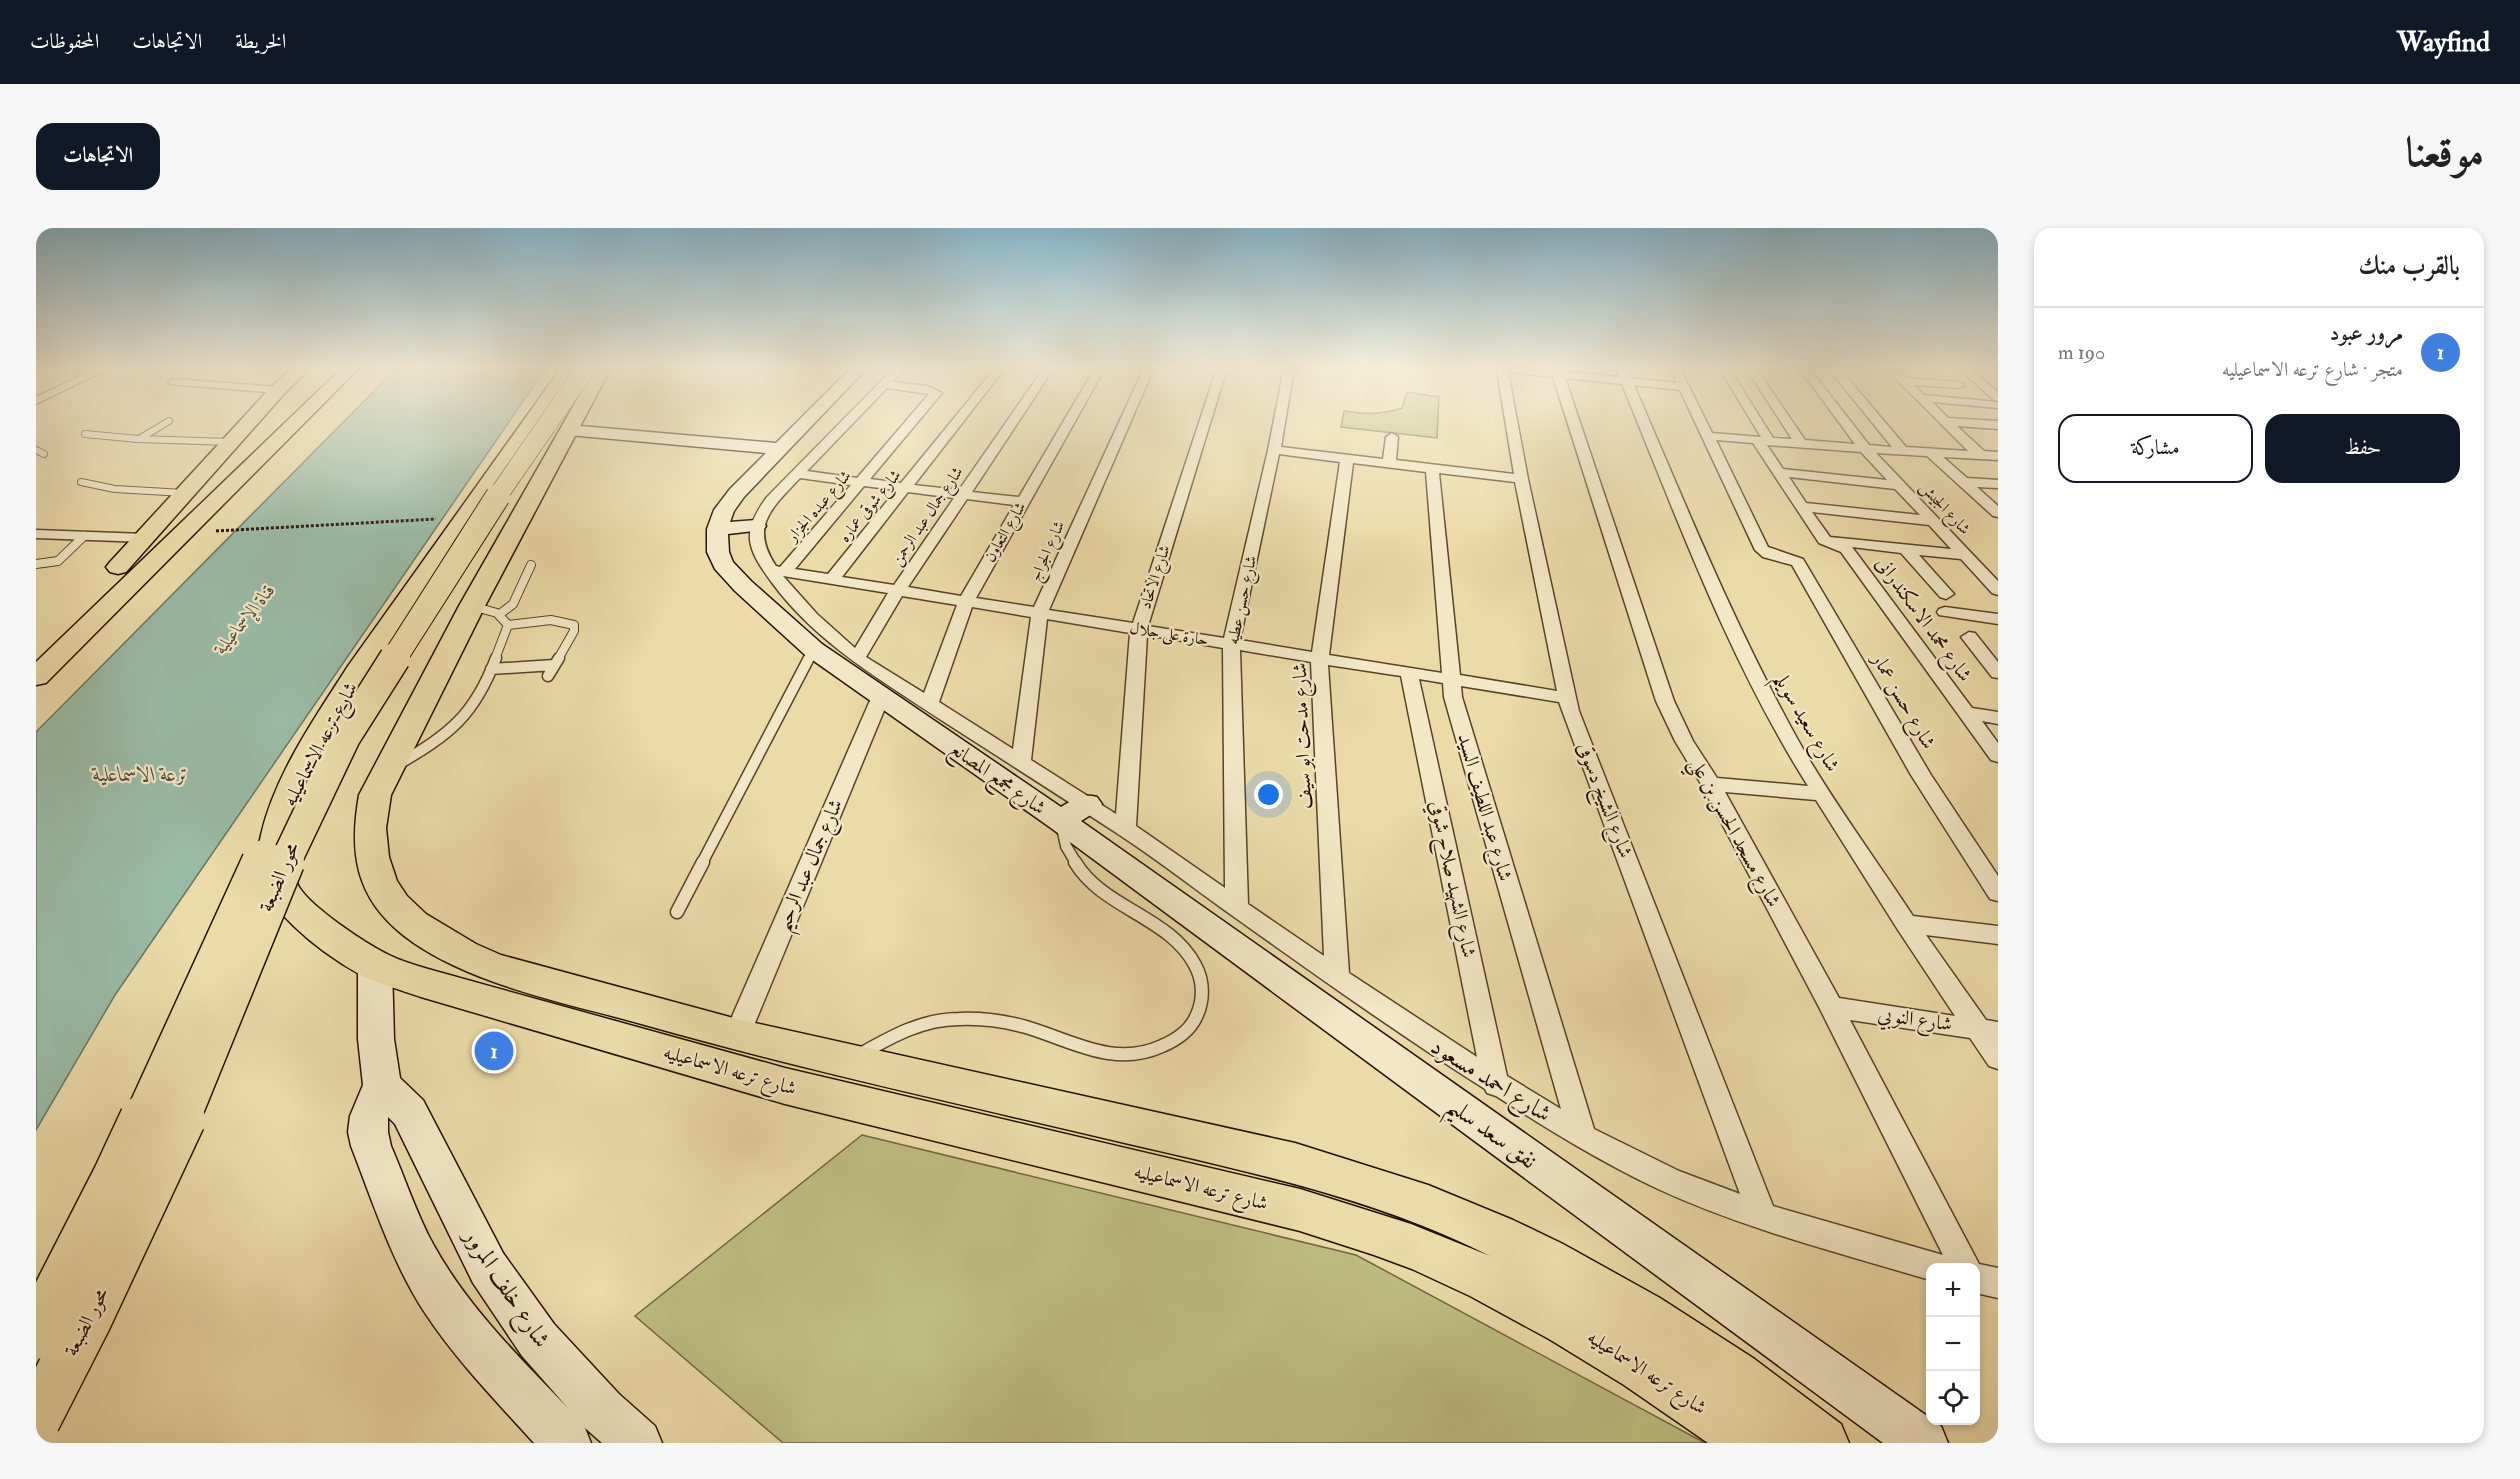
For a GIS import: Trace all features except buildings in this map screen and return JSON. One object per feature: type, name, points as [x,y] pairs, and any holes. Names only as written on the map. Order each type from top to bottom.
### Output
[{"type":"main road","points":[[106,579],[247,425]]},
{"type":"main road","points":[[36,677],[290,425]]},
{"type":"main road","name":"شارع ترعه الاسماعيليه","points":[[530,425],[362,666],[330,717],[290,793],[280,824],[273,858],[282,891],[305,916],[332,938],[375,965],[421,982],[785,1086],[1300,1210],[1372,1232],[1446,1261],[1572,1324],[1684,1393],[1753,1443]]},
{"type":"main road","name":"محور الضبعة","points":[[36,1420],[112,1269],[168,1149],[218,1032],[276,882],[322,781],[345,737],[488,511],[547,425]]},
{"type":"main road","name":"شارع ترعه الاسماعيليه","points":[[571,425],[486,610],[384,773],[375,795],[370,816],[369,839],[372,861],[380,882],[393,903],[410,922],[433,939],[460,954],[492,967],[737,1035],[1295,1163],[1371,1185],[1448,1214],[1527,1251],[1610,1296],[1696,1350],[1786,1414],[1822,1443]]},
{"type":"main road","points":[[36,1335],[117,1177],[275,831],[315,761],[409,618],[422,583]]},
{"type":"main road","points":[[66,618],[90,596]]},
{"type":"street","points":[[805,425],[724,510],[717,529],[756,526],[772,500],[844,425]]},
{"type":"street","name":"شارع عبده الجزار","points":[[778,570],[861,482],[909,425]]},
{"type":"street","name":"شارع شوقى عماره","points":[[832,579],[956,425]]},
{"type":"street","name":"شارع جمال عبد الرحمن","points":[[857,658],[898,590],[1011,425]]},
{"type":"street","name":"شارع التعاون","points":[[929,705],[966,601],[1067,425]]},
{"type":"street","name":"شارع الجراج","points":[[1021,761],[1040,613],[1124,425]]},
{"type":"street","name":"شارع الاتحاد","points":[[1125,829],[1138,629],[1204,425]]},
{"type":"street","name":"شارع حسن عطيه","points":[[1237,907],[1231,644],[1279,425]]},
{"type":"street","name":"شارع الشيخ دسوقى","points":[[1511,425],[1567,698],[1763,1216]]},
{"type":"street","name":"شارع مسجد الحسن بن علي","points":[[1575,425],[1665,700],[1684,741],[1711,784],[1831,1007],[1963,1263]]},
{"type":"street","name":"شارع سعيد سويلم","points":[[1644,425],[1727,621],[1790,741],[1906,924],[1988,1030],[1998,1058]]},
{"type":"street","points":[[1702,425],[1708,436],[1902,452],[1998,456]]},
{"type":"street","name":"شارع محمد الاسكندرانى","points":[[1755,425],[1778,472],[1800,506],[1828,542],[1846,549],[1998,756]]},
{"type":"street","points":[[1788,425],[1801,444]]},
{"type":"street","name":"شارع الجيش","points":[[1847,425],[1865,449],[1998,591]]},
{"type":"street","points":[[1880,425],[1902,452]]},
{"type":"street","points":[[1947,425],[1980,455]]},
{"type":"street","points":[[565,435],[775,455]]},
{"type":"street","name":"شارع حسن عمار","points":[[1708,436],[1762,550],[1768,554],[1798,562],[1916,766],[1998,893]]},
{"type":"street","points":[[1389,463],[1392,437]]},
{"type":"street","points":[[1274,450],[1521,479]]},
{"type":"street","points":[[1931,453],[1998,513]]},
{"type":"street","name":"شارع مدحت ابو سيف","points":[[1337,977],[1319,675],[1347,458]]},
{"type":"street","name":"شارع عبد اللطيف السيد","points":[[1431,468],[1450,680],[1583,1137]]},
{"type":"street","points":[[1778,472],[1899,485]]},
{"type":"street","points":[[796,474],[1023,502]]},
{"type":"street","points":[[1964,482],[1998,484]]},
{"type":"street","points":[[1800,506],[1933,521]]},
{"type":"street","name":"شارع مجمع المصانع","points":[[756,526],[760,551],[778,570],[806,612],[857,658],[1021,761],[1074,813]]},
{"type":"street","name":"شارع مجمع المصانع","points":[[717,529],[718,552],[731,575],[813,649],[880,696],[1074,813]]},
{"type":"street","points":[[36,534],[145,538]]},
{"type":"street","points":[[1828,542],[1964,555]]},
{"type":"street","points":[[1906,549],[1946,594]]},
{"type":"street","name":"حارة على جلال","points":[[778,570],[1567,698]]},
{"type":"street","points":[[1945,612],[1998,619]]},
{"type":"street","points":[[1969,637],[1998,673]]},
{"type":"street","name":"شارع الشهيد صلاح شوقي","points":[[1409,673],[1497,1085]]},
{"type":"street","name":"شارع جمال عبد الرحيم","points":[[737,1035],[880,696]]},
{"type":"street","points":[[1967,713],[1998,718]]},
{"type":"street","points":[[1711,784],[1822,794]]},
{"type":"street","name":"شارع احمد مسعود","points":[[1074,813],[1125,829],[1497,1085],[1583,1137],[1669,1180],[1763,1216],[1926,1264]]},
{"type":"street","name":"نفق سعد سليم","points":[[1074,813],[1924,1443]]},
{"type":"street","points":[[1906,924],[1998,935]]},
{"type":"street","points":[[375,965],[376,1038],[382,1085],[369,1116],[368,1132],[371,1146],[417,1257],[441,1298],[503,1374],[567,1443]]},
{"type":"street","name":"شارع النوبي","points":[[1831,1007],[1988,1030]]},
{"type":"street","name":"شارع خلف المرور","points":[[382,1085],[409,1112],[488,1268],[538,1340],[602,1411],[638,1443]]},
{"type":"street","points":[[1980,1279],[1998,1283]]},
{"type":"lane","points":[[138,439],[163,425]]},
{"type":"lane","points":[[85,434],[138,439],[231,442]]},
{"type":"lane","points":[[36,450],[45,454]]},
{"type":"lane","points":[[81,482],[115,489],[184,493]]},
{"type":"lane","points":[[36,564],[57,561],[84,536]]},
{"type":"lane","points":[[486,610],[513,604],[531,565]]},
{"type":"lane","points":[[486,610],[508,625],[558,620],[568,621],[574,625],[574,631],[548,676]]},
{"type":"lane","points":[[384,773],[425,749],[467,713],[480,696],[508,625]]},
{"type":"lane","points":[[678,912],[813,649]]},
{"type":"lane","points":[[491,669],[554,665]]},
{"type":"lane","name":"شارع مجمع المصانع","points":[[849,1061],[886,1038],[949,1019],[1008,1023],[1034,1029],[1082,1049],[1108,1055],[1134,1055],[1159,1049],[1179,1037],[1194,1022],[1202,1004],[1202,984],[1196,966],[1184,949],[1091,880],[1067,851],[1061,836],[1074,813]]},
{"type":"path","points":[[228,530],[446,518]]},
{"type":"shaded area","points":[[1341,425],[1438,425],[1437,438],[1341,427]]},
{"type":"shaded area","points":[[862,1135],[1356,1255],[1705,1443],[783,1443],[635,1316]]},
{"type":"water","name":"ترعة الاسماعلية","points":[[341,425],[507,425],[115,995],[36,1130],[36,732]]},
{"type":"place","name":"مرور عبود","points":[[494,1051]]},
{"type":"water label","name":"قناة الإسماعيلية","points":[[245,619]]}]
